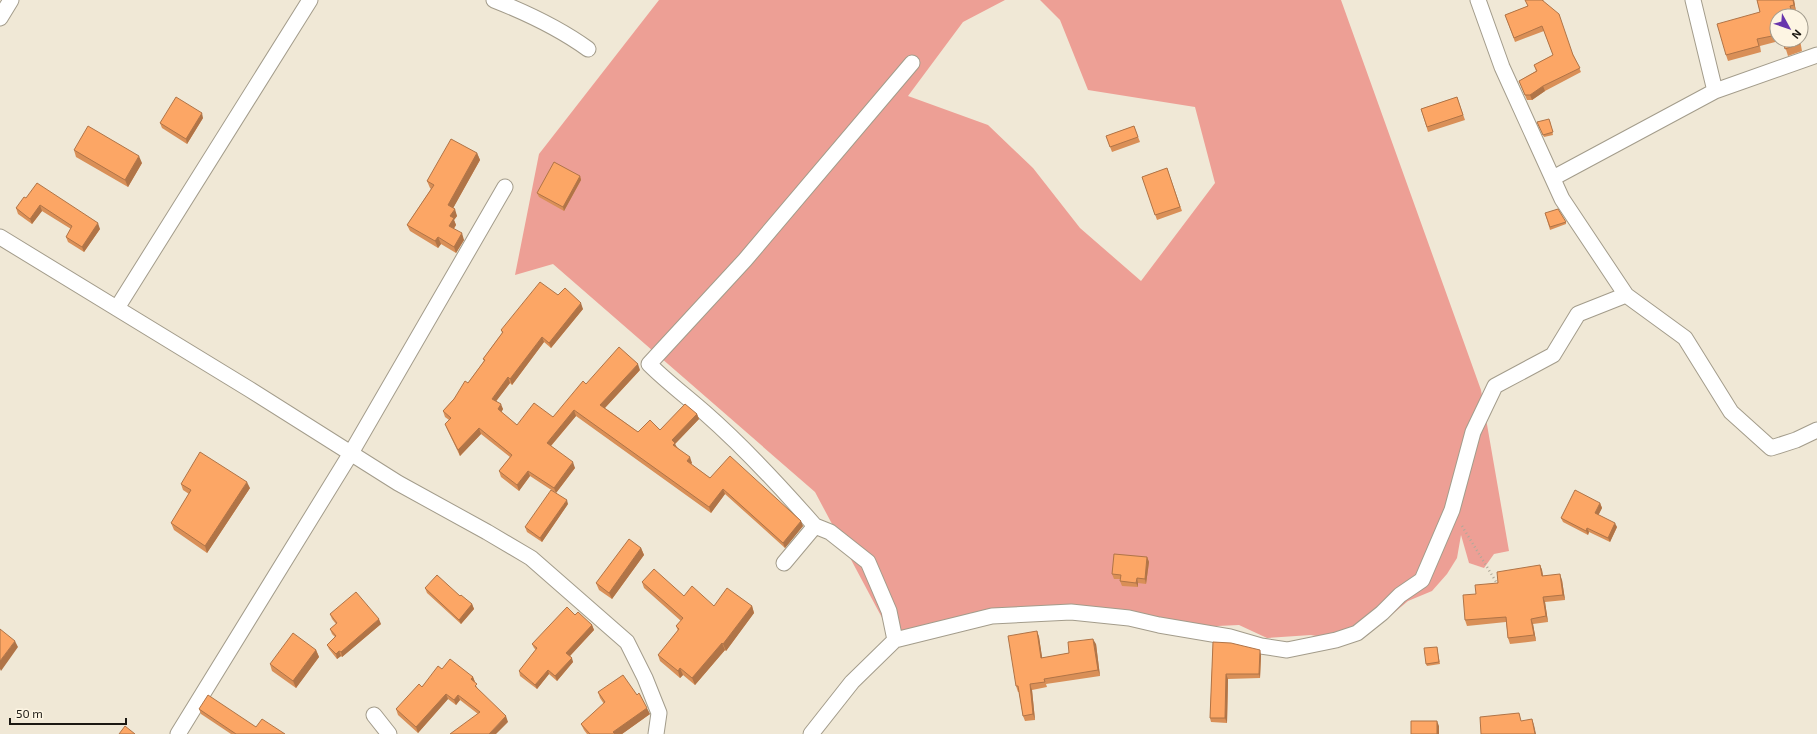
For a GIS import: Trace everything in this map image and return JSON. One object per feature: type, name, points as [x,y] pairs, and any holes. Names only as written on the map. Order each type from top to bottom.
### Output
[{"type":"street","points":[[0,18],[11,0]]},
{"type":"street","points":[[118,308],[310,0]]},
{"type":"street","points":[[494,0],[528,14],[556,28],[588,50]]},
{"type":"street","points":[[1478,0],[1502,68],[1562,199],[1626,295],[1685,338],[1731,412],[1771,448],[1796,440],[1817,430]]},
{"type":"street","points":[[1693,0],[1715,90]]},
{"type":"street","points":[[1553,178],[1715,90],[1817,55]]},
{"type":"street","points":[[895,640],[889,611],[868,562],[830,532],[815,526],[774,479],[704,412],[665,380],[649,364],[745,260],[912,63]]},
{"type":"street","points":[[178,734],[351,452],[505,187]]},
{"type":"street","points":[[0,237],[118,308],[398,482],[531,558],[627,642],[645,678],[659,713],[656,734]]},
{"type":"street","points":[[811,734],[852,682],[895,640],[992,616],[1072,612],[1129,618],[1159,625],[1230,637],[1260,646],[1287,650],[1336,640],[1357,633],[1382,613],[1400,595],[1422,580],[1452,510],[1473,432],[1495,386],[1553,355],[1578,314],[1626,295]]},
{"type":"street","points":[[784,563],[815,526]]},
{"type":"street","points":[[374,715],[389,734]]},
{"type":"path","points":[[1452,510],[1497,583],[1498,589]]},
{"type":"shaded area","points":[[659,0],[1005,0],[963,22],[908,96],[988,125],[1033,168],[1080,228],[1141,281],[1215,183],[1195,107],[1088,90],[1060,20],[1040,0],[1341,0],[1481,390],[1509,551],[1494,554],[1484,568],[1469,563],[1461,535],[1457,558],[1447,574],[1432,591],[1408,601],[1365,637],[1343,641],[1311,635],[1267,638],[1239,625],[1152,629],[1131,611],[992,609],[896,644],[815,492],[553,264],[515,275],[539,154]]},
{"type":"building","points":[[1525,0],[1542,0],[1559,14],[1573,55],[1580,68],[1543,86],[1530,95],[1525,95],[1519,81],[1537,71],[1534,65],[1553,55],[1542,26],[1514,38],[1505,15],[1528,6]]},
{"type":"building","points":[[1757,0],[1793,0],[1794,5],[1790,6],[1791,8],[1769,8],[1769,37],[1757,39],[1759,46],[1726,55],[1717,24],[1760,12]]},
{"type":"building","points":[[176,97],[202,113],[186,139],[160,123]]},
{"type":"building","points":[[1457,97],[1463,115],[1427,127],[1421,109]]},
{"type":"building","points":[[1549,119],[1553,132],[1543,135],[1537,122]]},
{"type":"building","points":[[88,126],[139,156],[125,180],[74,150]]},
{"type":"building","points":[[1134,126],[1138,137],[1110,147],[1106,136]]},
{"type":"building","points":[[451,139],[477,153],[448,205],[455,209],[450,216],[454,218],[449,226],[462,233],[454,247],[438,237],[435,241],[407,225],[434,185],[427,181]]},
{"type":"building","points":[[554,162],[580,176],[563,207],[537,193]]},
{"type":"building","points":[[1167,168],[1180,207],[1155,215],[1142,177]]},
{"type":"building","points":[[37,183],[98,223],[82,247],[66,237],[72,226],[40,205],[30,219],[16,208],[24,197],[26,198]]},
{"type":"building","points":[[1558,209],[1566,222],[1550,227],[1545,213]]},
{"type":"building","points":[[540,282],[558,295],[565,288],[581,303],[549,343],[542,337],[510,379],[508,377],[492,399],[501,404],[498,409],[517,425],[534,403],[553,417],[583,381],[586,384],[619,347],[638,364],[600,405],[638,432],[650,420],[660,430],[685,404],[697,414],[672,440],[675,443],[673,445],[690,457],[687,461],[710,478],[730,456],[801,521],[783,543],[723,489],[709,507],[574,410],[547,443],[573,462],[554,488],[528,471],[517,485],[499,471],[512,455],[479,428],[458,450],[445,424],[451,418],[443,411],[454,399],[465,381],[468,383],[485,360],[483,359],[503,332],[501,330]]},
{"type":"building","points":[[200,452],[247,482],[205,546],[171,523],[191,490],[181,484]]},
{"type":"building","points":[[551,490],[567,500],[540,538],[525,527]]},
{"type":"building","points":[[1575,490],[1600,503],[1595,513],[1615,523],[1608,538],[1587,528],[1586,531],[1561,518]]},
{"type":"building","points":[[629,539],[641,548],[609,593],[596,583]]},
{"type":"building","points":[[1114,554],[1147,557],[1145,579],[1137,578],[1136,583],[1120,581],[1121,575],[1112,574]]},
{"type":"building","points":[[1540,565],[1542,576],[1560,574],[1563,595],[1543,597],[1546,616],[1531,619],[1534,635],[1508,638],[1506,617],[1465,620],[1463,595],[1476,594],[1475,585],[1498,583],[1497,572]]},
{"type":"building","points":[[654,569],[684,596],[692,586],[714,606],[727,588],[752,606],[723,644],[722,643],[692,678],[680,668],[678,671],[658,655],[679,629],[676,626],[683,618],[642,582]]},
{"type":"building","points":[[437,575],[460,596],[461,595],[472,604],[459,620],[425,588]]},
{"type":"building","points":[[356,592],[379,619],[341,652],[339,651],[336,654],[327,645],[336,636],[330,629],[337,623],[330,614]]},
{"type":"building","points":[[567,607],[575,615],[578,612],[592,625],[566,653],[572,658],[555,676],[548,670],[535,685],[519,671],[537,648],[532,644]]},
{"type":"building","points":[[0,629],[15,641],[0,661]]},
{"type":"building","points":[[1037,631],[1041,658],[1069,653],[1068,642],[1093,639],[1098,670],[1044,679],[1045,682],[1030,684],[1033,714],[1023,716],[1018,686],[1016,686],[1008,636]]},
{"type":"building","points":[[293,633],[316,650],[293,681],[270,664]]},
{"type":"building","points":[[1213,642],[1231,643],[1260,650],[1259,674],[1226,674],[1225,718],[1210,718]]},
{"type":"building","points":[[1437,647],[1439,662],[1426,664],[1424,648]]},
{"type":"building","points":[[450,659],[473,677],[471,679],[477,684],[475,686],[506,716],[489,734],[450,734],[480,712],[458,695],[454,700],[446,694],[416,727],[396,709],[419,684],[422,687],[438,666],[442,669]]},
{"type":"building","points":[[623,675],[637,695],[639,693],[647,708],[613,732],[615,734],[590,734],[581,724],[605,702],[598,692]]},
{"type":"building","points":[[208,695],[256,727],[262,719],[285,734],[236,734],[199,709]]},
{"type":"building","points":[[1519,713],[1521,721],[1532,719],[1535,734],[1481,734],[1480,717]]},
{"type":"building","points":[[1411,721],[1437,721],[1437,734],[1411,734]]},
{"type":"building","points":[[125,726],[135,734],[119,734]]}]
